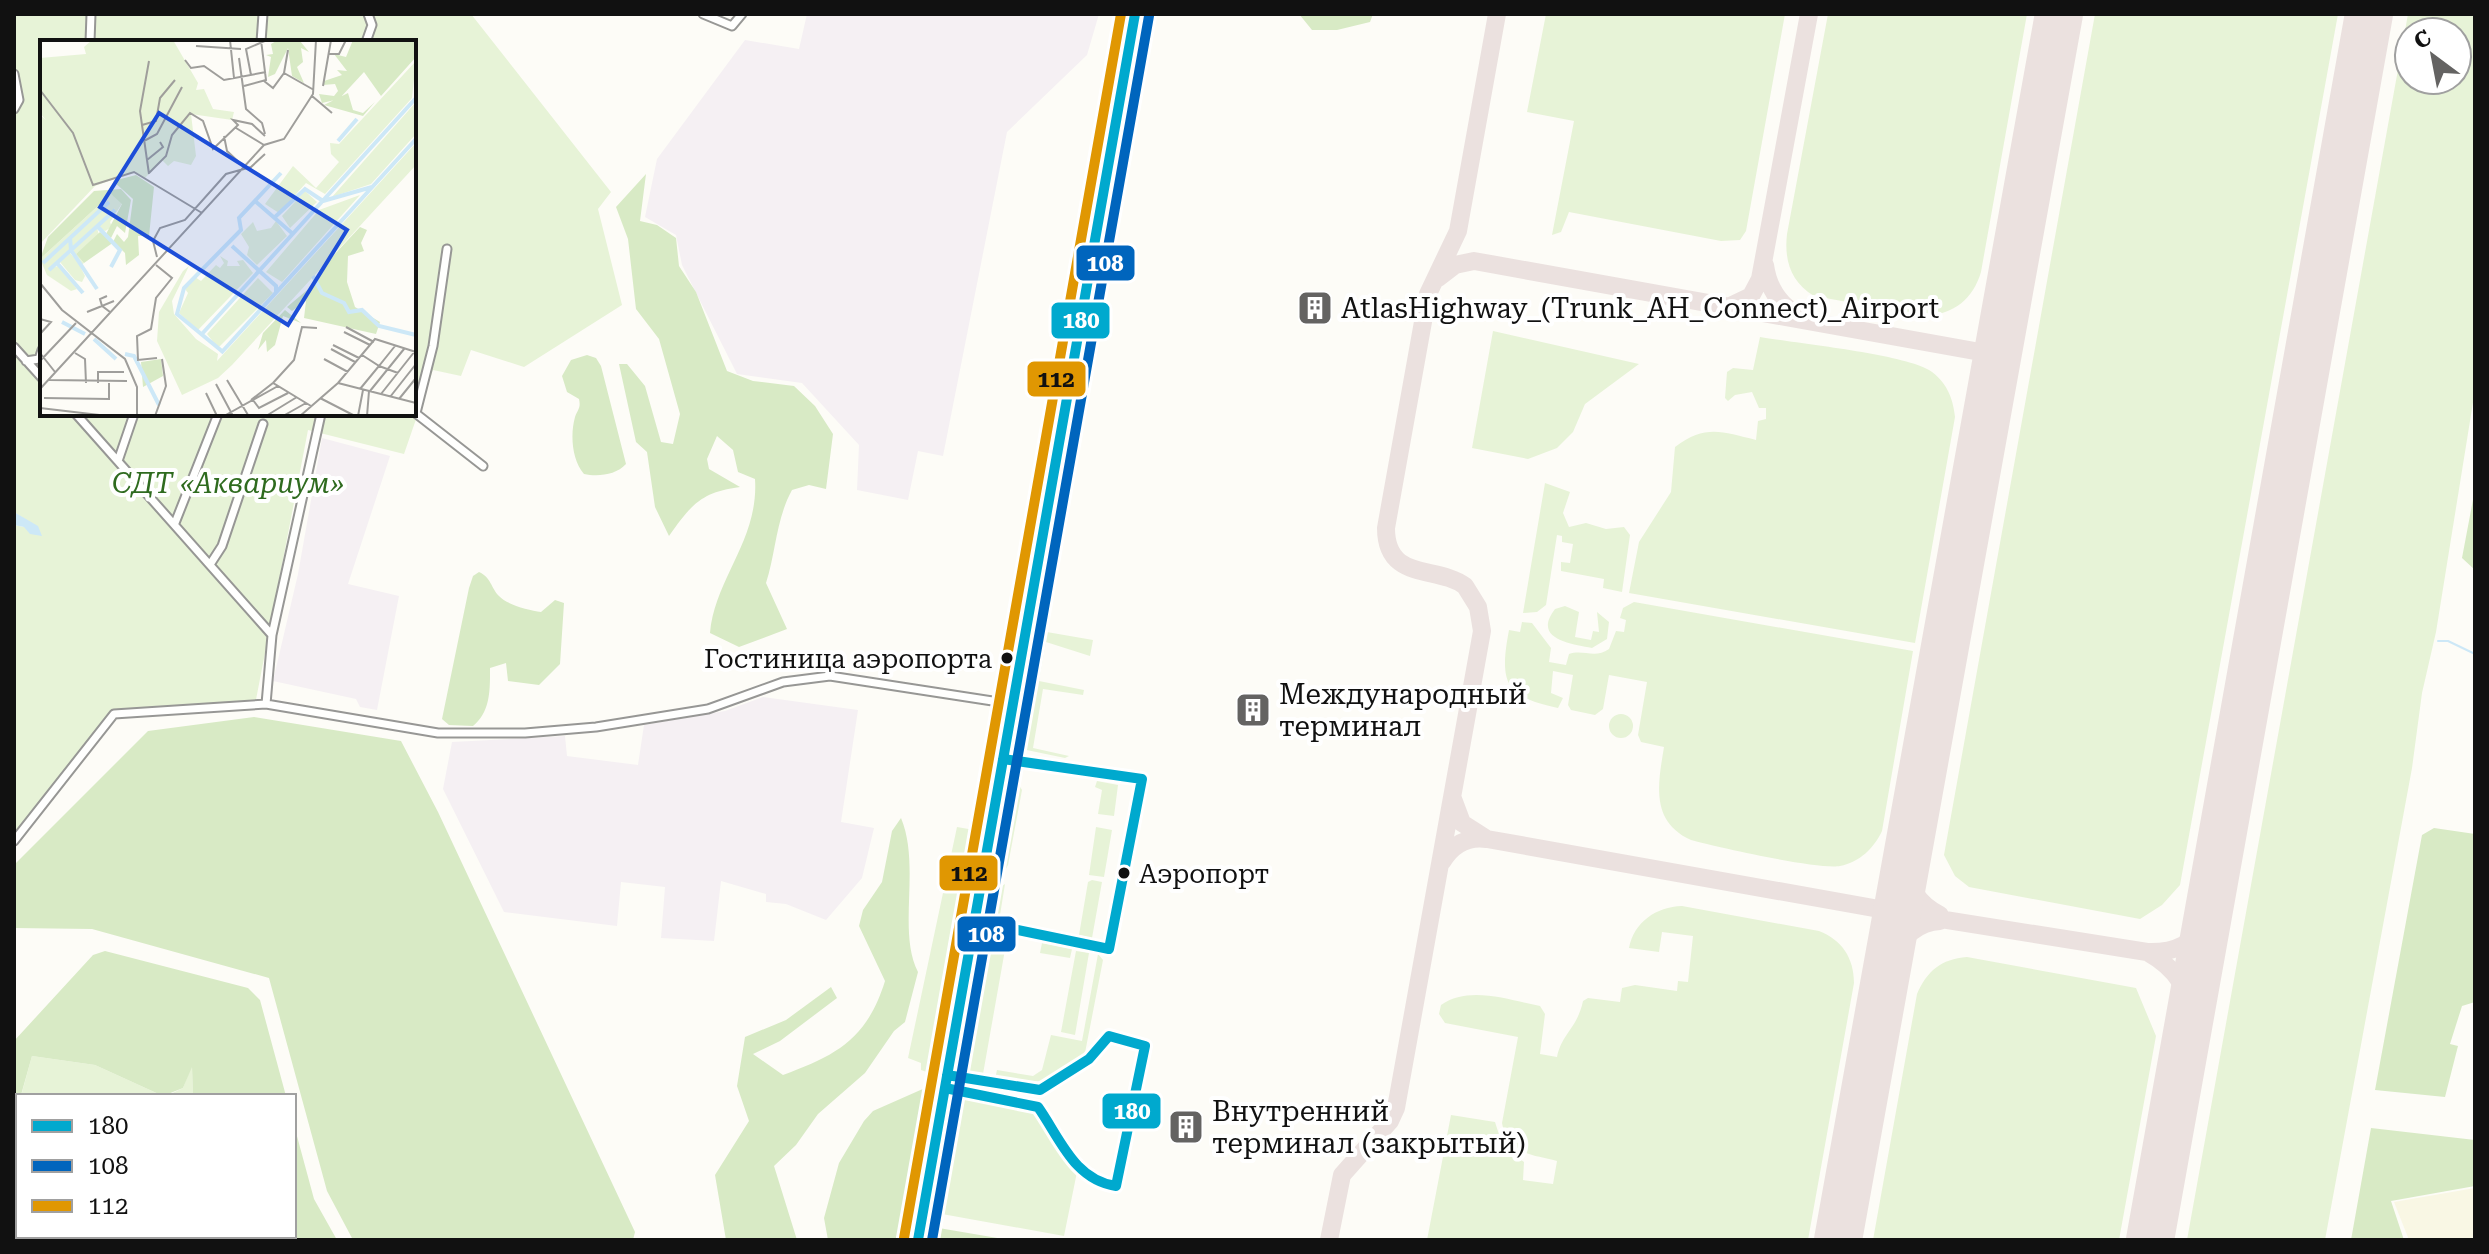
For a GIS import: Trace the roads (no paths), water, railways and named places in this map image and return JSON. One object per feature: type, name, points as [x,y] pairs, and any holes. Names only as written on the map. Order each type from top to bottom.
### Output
[{"type":"main road","points":[[918,1240],[1131,15]]},
{"type":"street","points":[[90,40],[91,14]]},
{"type":"street","points":[[261,40],[263,14]]},
{"type":"street","points":[[367,40],[372,25],[368,14]]},
{"type":"street","points":[[703,14],[732,26],[742,14]]},
{"type":"street","points":[[14,74],[19,100],[14,109]]},
{"type":"street","points":[[416,408],[433,346],[447,249]]},
{"type":"street","points":[[14,347],[40,376]]},
{"type":"street","points":[[26,361],[39,359],[40,356]]},
{"type":"street","points":[[416,413],[483,466]]},
{"type":"street","points":[[78,416],[272,635]]},
{"type":"street","points":[[118,461],[133,416]]},
{"type":"street","points":[[175,523],[217,416]]},
{"type":"street","points":[[266,704],[272,635],[321,416]]},
{"type":"street","points":[[211,563],[222,546],[263,424]]},
{"type":"street","points":[[14,841],[114,714],[266,704],[472,735],[596,727],[692,712],[719,706],[783,682],[830,676],[1012,704]]},
{"type":"street","points":[[945,1088],[1038,1107],[1082,1173],[1094,1183],[1116,1186],[1145,1048],[1141,1042],[1109,1036],[1089,1059],[1040,1090],[947,1075]]},
{"type":"water","points":[[14,512],[38,526],[42,536],[30,534],[24,527],[14,525]]},
{"type":"waterway","points":[[2438,641],[2448,641],[2475,654]]},
{"type":"place","name":"AtlasHighway_(Trunk_AH_Connect)_Airport","points":[[1315,308]]},
{"type":"place","name":"Гостиница аэропорта","points":[[1007,658]]},
{"type":"place","name":"Международный терминал","points":[[1253,710]]},
{"type":"place","name":"Аэропорт","points":[[1124,873]]},
{"type":"place","name":"Внутренний терминал (закрытый)","points":[[1186,1127]]},
{"type":"park label","name":"СДТ «Аквариум»","points":[[228,483]]}]
